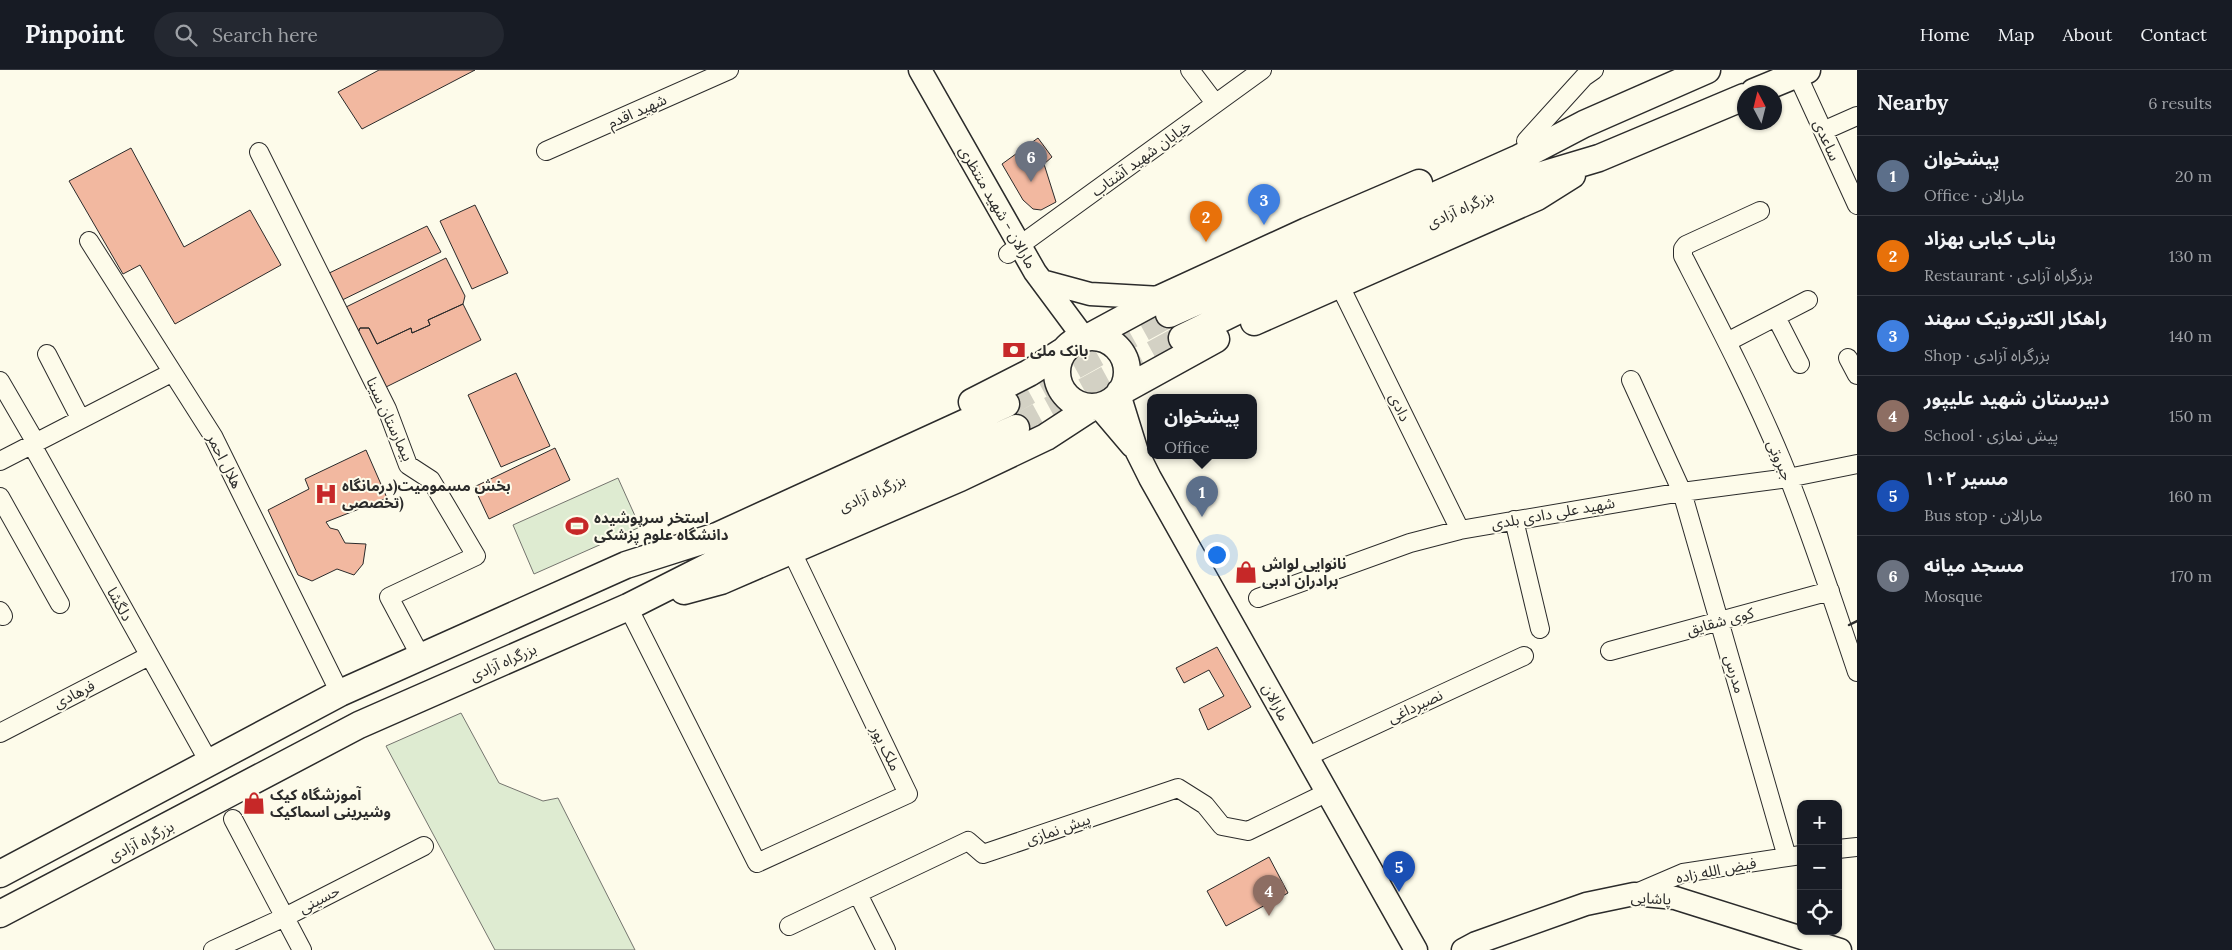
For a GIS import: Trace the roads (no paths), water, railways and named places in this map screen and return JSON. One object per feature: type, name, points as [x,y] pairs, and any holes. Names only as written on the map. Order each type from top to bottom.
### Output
[{"type":"highway","name":"بزرگراه آزادی","points":[[0,874],[340,693],[626,565],[703,523],[836,464],[1030,373],[1079,342],[1130,316],[1165,306],[1516,159],[1584,124],[1707,70]]},
{"type":"highway","points":[[1771,85],[1802,72]]},
{"type":"highway","name":"بزرگراه آزادی","points":[[1182,338],[1298,281],[1525,180],[1599,158],[1737,99]]},
{"type":"highway","points":[[1165,306],[1316,227],[1496,150],[1584,124]]},
{"type":"highway","points":[[628,607],[721,582],[960,478],[1046,438],[1062,426],[1211,342],[1537,197],[1599,158]]},
{"type":"highway","points":[[1130,316],[1127,335],[1134,354],[1142,363],[1160,371]]},
{"type":"highway","points":[[1109,341],[1122,355],[1127,374],[1107,400],[1073,401],[1060,387],[1057,368],[1079,342],[1109,341]]},
{"type":"highway","points":[[1030,373],[1046,380],[1058,394],[1064,412],[1062,426]]},
{"type":"highway","name":"بزرگراه آزادی","points":[[626,565],[717,536],[1006,404]]},
{"type":"highway","name":"بزرگراه آزادی","points":[[0,914],[359,725],[628,607],[725,558],[1016,428]]},
{"type":"main road","name":"مارالان - شهید منتظری","points":[[920,70],[1014,250],[1042,281],[1079,342]]},
{"type":"main road","points":[[1042,281],[1090,294],[1165,306]]},
{"type":"main road","name":"مارالان","points":[[1107,400],[1326,793],[1416,950]]},
{"type":"main road","name":"پاشایی","points":[[1463,950],[1476,943],[1586,904],[1634,894],[1675,898],[1840,950]]},
{"type":"street","name":"شهید اقدم","points":[[546,151],[729,70]]},
{"type":"street","points":[[1190,70],[1215,104]]},
{"type":"street","name":"خیابان شهید آشتاب","points":[[1014,250],[1262,70]]},
{"type":"street","points":[[1526,141],[1584,77],[1594,70]]},
{"type":"street","name":"ساعدی","points":[[1802,72],[1822,131],[1852,183],[1857,204]]},
{"type":"street","points":[[1822,131],[1857,116]]},
{"type":"street","name":"بیمارستان سینا","points":[[259,152],[387,409],[408,465],[431,480],[476,556],[388,597],[421,657]]},
{"type":"street","name":"جبروتی","points":[[1760,211],[1686,245],[1683,250],[1683,256],[1727,342],[1788,478],[1830,591],[1857,672]]},
{"type":"street","name":"هلال احمر","points":[[89,241],[171,373],[213,436],[340,693]]},
{"type":"street","name":"دادی","points":[[1339,284],[1460,530]]},
{"type":"street","points":[[1727,342],[1808,300]]},
{"type":"street","points":[[1776,317],[1800,364]]},
{"type":"street","points":[[47,354],[80,418]]},
{"type":"street","points":[[1848,358],[1857,375]]},
{"type":"street","points":[[0,461],[80,418],[171,373]]},
{"type":"street","name":"مدرس","points":[[1631,380],[1682,492],[1720,621],[1794,856]]},
{"type":"street","name":"دلگشا","points":[[0,381],[149,656],[209,762]]},
{"type":"street","name":"شهید علی دادی بلدی","points":[[1258,598],[1410,543],[1460,530],[1682,492],[1788,478],[1857,464]]},
{"type":"street","points":[[0,497],[60,604]]},
{"type":"street","points":[[1514,520],[1540,629]]},
{"type":"street","name":"ملک پور","points":[[628,607],[757,863],[908,794],[792,552]]},
{"type":"street","name":"کوی شقایق","points":[[1610,651],[1830,591]]},
{"type":"street","name":"فرهادی","points":[[0,733],[149,656]]},
{"type":"street","name":"نصیرداغی","points":[[1306,756],[1524,656]]},
{"type":"street","name":"پیش نمازی","points":[[789,926],[968,841],[983,854],[1178,788],[1205,805],[1222,826],[1248,831],[1326,793]]},
{"type":"street","points":[[233,819],[302,950]]},
{"type":"street","name":"حسینی","points":[[213,950],[285,917],[424,846]]},
{"type":"street","points":[[1842,848],[1857,846]]},
{"type":"street","name":"فیض الله زاده","points":[[1634,894],[1683,874],[1794,856]]},
{"type":"street","points":[[858,894],[886,950]]},
{"type":"tunnel","points":[[1006,404],[1169,314]]},
{"type":"tunnel","points":[[1016,428],[1182,338]]},
{"type":"place","name":"مسجد میانه","points":[[1031,182]]},
{"type":"place","name":"راهکار الکترونیک سهند","points":[[1264,225]]},
{"type":"place","name":"بناب کبابی بهزاد","points":[[1206,242]]},
{"type":"place","name":"بانک ملی","points":[[1014,350]]},
{"type":"place","name":"بخش مسمومیت(درمانگاه تخصصی)","points":[[326,494]]},
{"type":"place","name":"پیشخوان","points":[[1202,517]]},
{"type":"place","name":"استخر سرپوشیده دانشگاه علوم پزشکی","points":[[577,526]]},
{"type":"place","name":"نانوایی لواش برادران ادبی","points":[[1246,572]]},
{"type":"place","name":"آموزشگاه کیک وشیرینی اسماکیک","points":[[254,803]]},
{"type":"place","name":"مسیر ۱۰۲","points":[[1399,892]]},
{"type":"place","name":"دبیرستان شهید علیپور","points":[[1269,916]]}]
